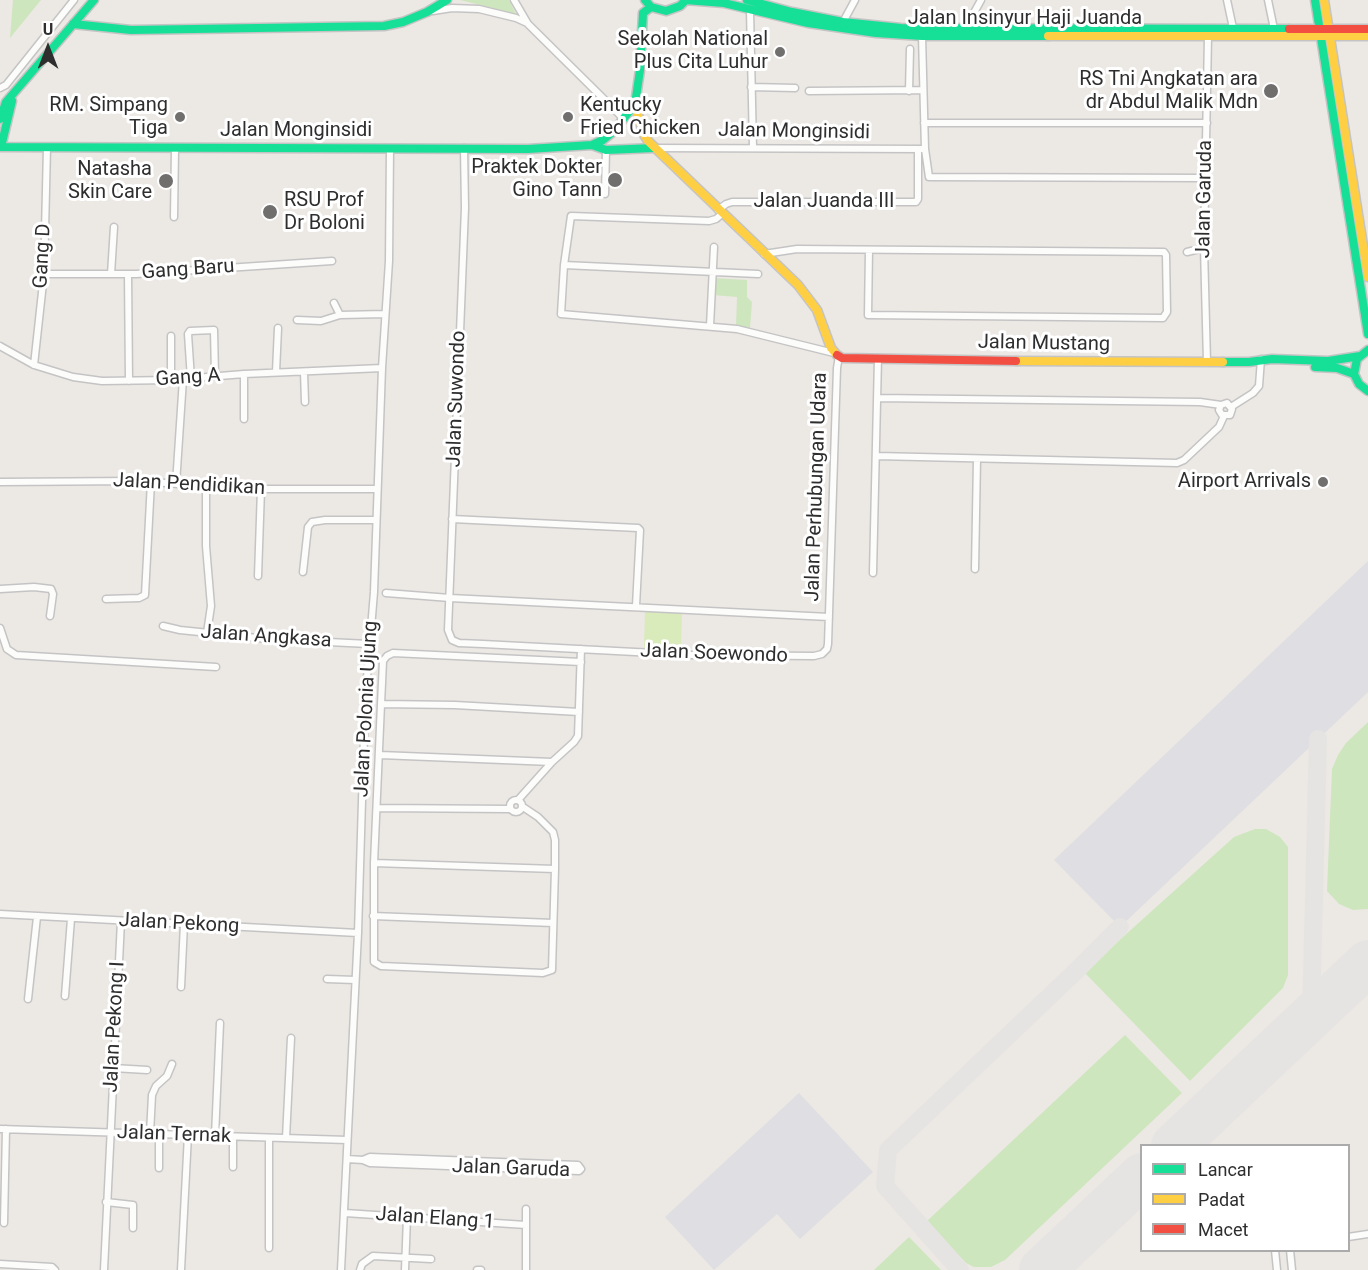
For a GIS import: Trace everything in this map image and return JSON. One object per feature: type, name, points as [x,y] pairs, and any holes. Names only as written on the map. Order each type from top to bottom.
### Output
[{"type":"main road","points":[[0,119],[5,106],[14,94],[94,0]]},
{"type":"main road","points":[[73,24],[131,30],[368,27],[403,22],[447,0]]},
{"type":"main road","points":[[592,145],[603,140],[624,119],[634,104],[640,70],[643,13],[648,3],[666,11],[673,10],[686,0]]},
{"type":"main road","name":"Jalan Insinyur Haji Juanda","points":[[686,0],[724,3],[808,23],[851,30],[922,36],[1208,36],[1325,33],[1368,29]]},
{"type":"main road","name":"Jalan Insinyur Haji Juanda","points":[[747,0],[843,22],[901,28],[1233,28],[1368,36]]},
{"type":"main road","points":[[1315,0],[1325,33]]},
{"type":"main road","points":[[1324,0],[1325,33],[1358,238],[1368,334]]},
{"type":"main road","name":"Jalan Perhubungan Udara","points":[[634,104],[643,133],[654,148],[798,285],[817,310],[836,355]]},
{"type":"main road","points":[[0,147],[5,106]]},
{"type":"main road","name":"Jalan Monginsidi","points":[[0,147],[528,149],[592,145],[606,150],[654,148]]},
{"type":"main road","points":[[1358,238],[1368,274]]},
{"type":"main road","points":[[1368,350],[1355,363],[1354,374],[1359,384],[1368,391]]},
{"type":"main road","name":"Jalan Mustang","points":[[836,355],[847,359],[1207,362],[1328,361],[1360,356]]},
{"type":"main road","name":"Jalan Mustang","points":[[1261,362],[1333,368],[1354,374]]},
{"type":"street","points":[[0,88],[6,85],[74,0]]},
{"type":"street","points":[[514,0],[528,24],[624,119]]},
{"type":"street","points":[[843,22],[855,0]]},
{"type":"street","points":[[965,29],[981,0]]},
{"type":"street","points":[[1227,0],[1233,28]]},
{"type":"street","points":[[1268,0],[1274,29]]},
{"type":"street","points":[[427,12],[452,8],[479,9],[516,18],[528,24]]},
{"type":"street","points":[[750,10],[753,148]]},
{"type":"street","points":[[922,36],[924,123],[921,150],[928,174],[932,178],[1205,177]]},
{"type":"street","name":"Jalan Garuda","points":[[1207,362],[1204,248],[1208,36]]},
{"type":"street","points":[[909,91],[910,48]]},
{"type":"street","points":[[751,87],[795,88]]},
{"type":"street","points":[[809,90],[923,90]]},
{"type":"street","points":[[924,123],[1207,123]]},
{"type":"street","name":"Jalan Monginsidi","points":[[654,148],[666,146],[921,150]]},
{"type":"street","name":"Gang D","points":[[34,365],[44,274],[47,147]]},
{"type":"street","points":[[174,218],[175,148]]},
{"type":"street","name":"Jalan Polonia Ujung","points":[[341,1270],[358,933],[365,702],[374,592],[382,368],[389,261],[390,148]]},
{"type":"street","name":"Jalan Suwondo","points":[[459,643],[452,640],[449,635],[465,208],[464,148]]},
{"type":"street","points":[[605,194],[606,150]]},
{"type":"street","name":"Jalan Juanda III","points":[[720,212],[726,204],[732,202],[916,202],[921,150]]},
{"type":"street","points":[[720,212],[716,219],[709,221],[572,216],[569,218],[560,311],[563,315],[737,329],[836,355]]},
{"type":"street","points":[[111,274],[114,227]]},
{"type":"street","points":[[710,326],[714,247]]},
{"type":"street","points":[[1187,252],[1204,248]]},
{"type":"street","points":[[764,254],[798,249],[1164,252],[1166,255],[1167,315],[1163,318],[868,315],[869,250]]},
{"type":"street","name":"Gang Baru","points":[[44,274],[128,274],[332,261]]},
{"type":"street","points":[[564,264],[758,274]]},
{"type":"street","points":[[128,274],[129,381]]},
{"type":"street","points":[[334,303],[340,315]]},
{"type":"street","points":[[297,320],[325,321],[340,315],[385,314]]},
{"type":"street","points":[[276,372],[278,328]]},
{"type":"street","points":[[191,379],[188,334],[190,331],[214,330],[215,375]]},
{"type":"street","points":[[171,336],[171,380]]},
{"type":"street","name":"Gang A","points":[[0,346],[34,365],[87,379],[171,380],[215,375],[382,368]]},
{"type":"street","name":"Jalan Perhubungan Udara","points":[[827,649],[836,355]]},
{"type":"street","points":[[873,573],[878,358]]},
{"type":"street","points":[[1231,406],[1253,393],[1259,386],[1261,362]]},
{"type":"street","points":[[304,372],[305,402]]},
{"type":"street","points":[[243,374],[244,419]]},
{"type":"street","points":[[176,484],[183,379]]},
{"type":"street","points":[[878,398],[1200,402],[1221,405],[1227,403],[1231,406]]},
{"type":"street","points":[[1221,405],[1219,410],[1224,416]]},
{"type":"street","points":[[876,456],[1181,463],[1219,427],[1224,416],[1232,412],[1231,406]]},
{"type":"street","points":[[975,568],[977,459]]},
{"type":"street","name":"Jalan Pendidikan","points":[[0,482],[151,482],[261,489],[377,489]]},
{"type":"street","points":[[106,599],[141,598],[145,595],[151,482]]},
{"type":"street","points":[[206,486],[206,546],[211,606],[207,633]]},
{"type":"street","points":[[258,576],[261,489]]},
{"type":"street","points":[[452,519],[638,528],[640,530],[636,606]]},
{"type":"street","points":[[303,572],[308,527],[312,522],[376,520]]},
{"type":"street","points":[[0,589],[34,587],[51,589],[50,616]]},
{"type":"street","points":[[386,593],[829,617]]},
{"type":"street","name":"Jalan Angkasa","points":[[163,626],[180,630],[267,639],[369,644]]},
{"type":"street","points":[[0,628],[7,649],[14,654],[216,667]]},
{"type":"street","name":"Jalan Soewondo","points":[[459,643],[692,655],[814,656],[827,649]]},
{"type":"street","points":[[0,651],[7,649]]},
{"type":"street","points":[[510,809],[510,803],[518,800],[552,762],[576,740],[581,649]]},
{"type":"street","points":[[518,800],[553,832],[555,840],[552,970],[543,973],[379,966],[374,962],[374,864],[383,661],[393,653],[581,662]]},
{"type":"street","points":[[381,704],[455,705],[579,712]]},
{"type":"street","points":[[380,754],[552,762]]},
{"type":"street","points":[[377,808],[510,809],[517,812],[523,807]]},
{"type":"street","points":[[374,864],[555,869]]},
{"type":"street","name":"Jalan Pekong","points":[[0,914],[358,933]]},
{"type":"street","points":[[373,916],[553,923]]},
{"type":"street","points":[[28,999],[37,917]]},
{"type":"street","points":[[65,996],[71,919]]},
{"type":"street","name":"Jalan Pekong I","points":[[104,1270],[121,921]]},
{"type":"street","points":[[181,987],[184,924]]},
{"type":"street","points":[[327,979],[355,980]]},
{"type":"street","points":[[215,1136],[220,1023]]},
{"type":"street","points":[[286,1138],[291,1038]]},
{"type":"street","points":[[150,1134],[153,1091],[167,1076],[172,1064]]},
{"type":"street","points":[[113,1068],[147,1070]]},
{"type":"street","points":[[3,1129],[4,1223]]},
{"type":"street","name":"Jalan Ternak","points":[[3,1129],[347,1140]]},
{"type":"street","points":[[159,1135],[159,1167]]},
{"type":"street","points":[[181,1270],[188,1135]]},
{"type":"street","points":[[233,1137],[233,1167]]},
{"type":"street","points":[[269,1138],[269,1248]]},
{"type":"street","name":"Jalan Garuda","points":[[347,1159],[527,1166],[578,1165],[581,1168],[580,1172],[527,1166]]},
{"type":"street","points":[[106,1203],[133,1205],[133,1228]]},
{"type":"street","points":[[526,1209],[526,1270]]},
{"type":"street","name":"Jalan Elang 1","points":[[345,1214],[526,1225]]},
{"type":"street","points":[[405,1270],[407,1217]]},
{"type":"street","points":[[1350,1237],[1368,1234]]},
{"type":"street","points":[[1275,1252],[1278,1270]]},
{"type":"street","points":[[1290,1252],[1292,1270]]},
{"type":"street","points":[[360,1270],[362,1264],[373,1256],[431,1259]]},
{"type":"street","points":[[0,1264],[55,1269]]},
{"type":"shaded area","points":[[1368,561],[1368,692],[1120,927],[1054,860]]},
{"type":"shaded area","points":[[799,1093],[873,1172],[800,1239],[777,1214],[714,1270],[665,1217]]},
{"type":"green space","points":[[13,0],[41,0],[10,38]]},
{"type":"green space","points":[[460,0],[509,0],[516,14]]},
{"type":"green space","points":[[713,278],[747,280],[747,297],[752,302],[750,328],[736,326],[737,297],[713,295]]},
{"type":"green space","points":[[645,610],[682,611],[681,648],[644,648]]},
{"type":"green space","points":[[1368,722],[1368,909],[1353,910],[1339,904],[1327,891],[1332,769],[1346,743]]},
{"type":"green space","points":[[1255,829],[1266,829],[1280,837],[1288,847],[1288,975],[1283,988],[1190,1081],[1084,972],[1234,837]]},
{"type":"green space","points":[[1125,1035],[1182,1093],[1005,1260],[991,1267],[974,1267],[966,1263],[926,1222]]},
{"type":"green space","points":[[909,1237],[941,1270],[874,1270]]},
{"type":"taxiway","points":[[1311,1016],[1318,739]]},
{"type":"taxiway","points":[[960,1270],[885,1186],[888,1150],[1120,927]]},
{"type":"runway","points":[[1176,1144],[1368,963]]},
{"type":"runway","points":[[1042,1270],[1140,1178]]},
{"type":"traffic: fast","points":[[0,119],[6,102],[94,0]]},
{"type":"traffic: fast","points":[[73,24],[131,30],[384,26],[403,22],[447,0]]},
{"type":"traffic: fast","points":[[645,0],[651,7],[666,11],[680,6],[686,0]]},
{"type":"traffic: fast","points":[[685,0],[724,3],[808,23],[876,33],[922,36],[1048,36]]},
{"type":"traffic: fast","points":[[747,0],[843,22],[901,28],[1289,29]]},
{"type":"traffic: fast","points":[[1315,0],[1368,334]]},
{"type":"traffic: fast","points":[[0,147],[528,149],[592,145],[613,132],[635,104],[640,70],[643,13],[651,7]]},
{"type":"traffic: fast","points":[[1,147],[12,101]]},
{"type":"traffic: fast","points":[[592,145],[606,150],[654,148]]},
{"type":"traffic: fast","points":[[1368,350],[1357,359],[1354,374],[1359,384],[1368,391]]},
{"type":"traffic: fast","points":[[1223,362],[1272,359],[1328,361],[1360,356]]},
{"type":"traffic: fast","points":[[1315,367],[1337,368],[1354,374]]},
{"type":"traffic: slow","points":[[1324,0],[1368,277]]},
{"type":"traffic: slow","points":[[1048,36],[1368,36]]},
{"type":"traffic: slow","points":[[635,104],[643,133],[648,141],[798,285],[817,310],[831,348],[837,355]]},
{"type":"traffic: slow","points":[[1016,361],[1223,362]]},
{"type":"traffic: jam","points":[[1289,29],[1368,29]]},
{"type":"traffic: jam","points":[[837,355],[842,358],[1016,361]]},
{"type":"place","name":"Sekolah National Plus Cita Luhur","points":[[780,52]]},
{"type":"place","name":"RS Tni Angkatan ara dr Abdul Malik Mdn","points":[[1271,91]]},
{"type":"place","name":"RM. Simpang Tiga","points":[[180,117]]},
{"type":"place","name":"Kentucky Fried Chicken","points":[[568,117]]},
{"type":"place","name":"Praktek Dokter Gino Tann","points":[[615,180]]},
{"type":"place","name":"Natasha Skin Care","points":[[166,181]]},
{"type":"place","name":"RSU Prof Dr Boloni","points":[[270,212]]},
{"type":"place","name":"Airport Arrivals","points":[[1323,482]]}]
